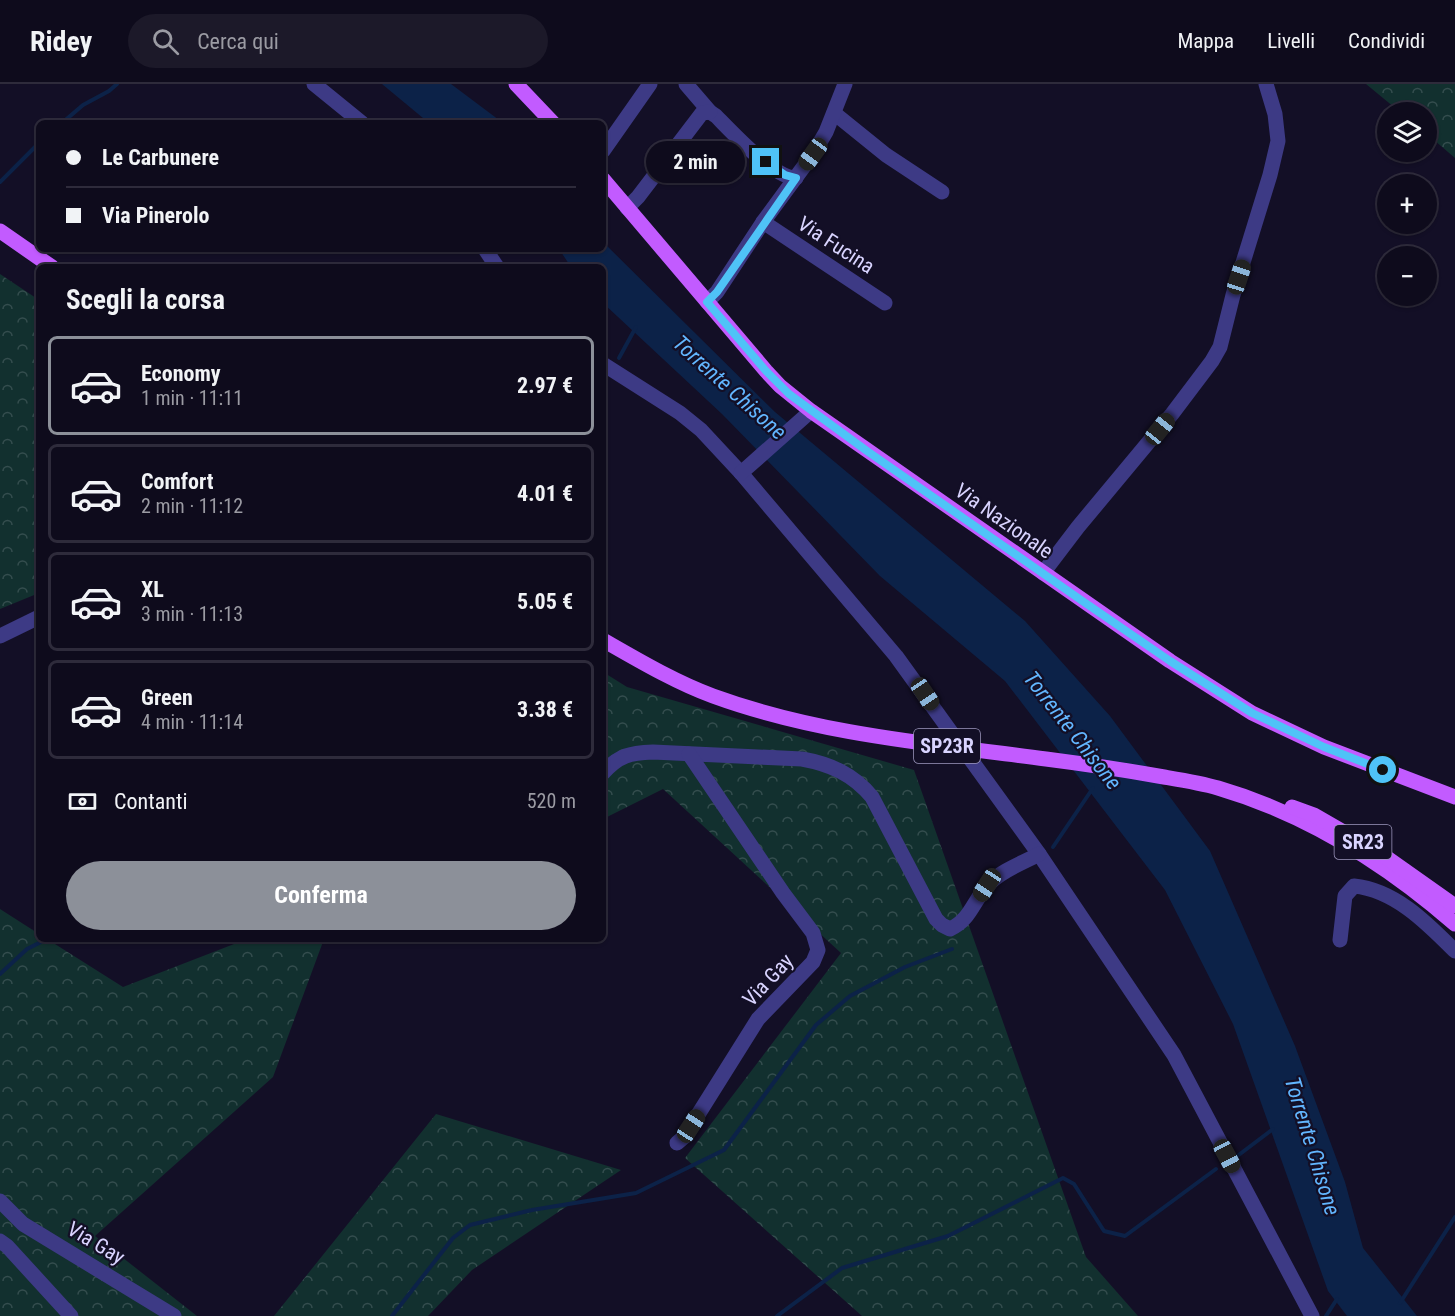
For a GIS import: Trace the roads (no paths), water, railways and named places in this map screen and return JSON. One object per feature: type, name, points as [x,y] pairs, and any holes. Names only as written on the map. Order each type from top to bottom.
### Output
[{"type":"main road","points":[[516,84],[550,120]]},
{"type":"main road","name":"Via Nazionale","points":[[606,183],[766,371],[780,386],[811,411],[1170,661],[1252,713],[1324,747],[1455,797]]},
{"type":"main road","points":[[0,231],[48,264]]},
{"type":"main road","name":"SP23R","points":[[606,642],[681,682],[713,696],[785,718],[857,734],[1114,768],[1219,788],[1297,819],[1372,860],[1455,924]]},
{"type":"main road","name":"SR23","points":[[1260,803],[1288,806],[1323,820],[1408,872],[1455,906]]},
{"type":"street","points":[[314,84],[358,120]]},
{"type":"street","points":[[606,147],[650,84]]},
{"type":"street","points":[[686,84],[710,112],[717,116],[747,148],[785,175],[796,178]]},
{"type":"street","name":"Via Fucina","points":[[707,302],[717,292],[813,154],[834,113],[845,84]]},
{"type":"street","points":[[1043,573],[1078,527],[1172,414],[1220,347],[1278,141],[1275,114],[1266,84]]},
{"type":"street","points":[[627,208],[638,197],[702,113],[710,112]]},
{"type":"street","points":[[834,113],[886,155],[942,192]]},
{"type":"street","name":"Via Fucina","points":[[764,222],[885,303]]},
{"type":"street","points":[[606,366],[680,413],[701,430],[741,473],[896,656],[1039,854],[1174,1055],[1312,1316]]},
{"type":"street","points":[[741,473],[811,411]]},
{"type":"street","points":[[0,636],[36,619]]},
{"type":"street","points":[[606,770],[629,753],[653,752],[801,759],[819,762],[838,769],[853,778],[872,797],[936,919],[950,929],[965,920],[987,885],[994,879],[1039,854]]},
{"type":"street","name":"Via Gay","points":[[677,1143],[684,1137],[758,1019],[813,962],[818,950],[813,933],[783,893],[689,754]]},
{"type":"street","points":[[1340,940],[1345,896],[1354,886],[1371,888],[1393,897],[1455,951]]},
{"type":"street","name":"Via Gay","points":[[0,1201],[23,1224],[174,1316]]},
{"type":"street","points":[[0,1241],[70,1316]]},
{"type":"water","points":[[382,84],[451,84],[499,120],[425,120]]},
{"type":"water","name":"Torrente Chisone","points":[[606,245],[775,412],[1025,621],[1110,716],[1210,851],[1295,1046],[1345,1182],[1363,1248],[1417,1316],[1347,1316],[1328,1291],[1233,1024],[1165,890],[1005,681],[880,576],[722,414],[606,306],[606,264],[569,264],[561,252],[606,252]]},
{"type":"waterway","points":[[66,120],[83,105],[117,84]]},
{"type":"waterway","points":[[0,182],[36,146]]},
{"type":"waterway","points":[[619,358],[636,327]]},
{"type":"waterway","name":"Torrente Chisone","points":[[1053,847],[1093,788]]},
{"type":"waterway","points":[[0,974],[27,949],[41,942]]},
{"type":"waterway","points":[[392,1316],[453,1238],[470,1225],[532,1210],[636,1193],[724,1150],[816,1025],[850,996],[905,967],[952,949]]},
{"type":"waterway","points":[[1236,1157],[1273,1129]]},
{"type":"waterway","points":[[777,1316],[842,1268],[948,1236],[1063,1178],[1074,1184],[1104,1231],[1125,1236],[1216,1169]]},
{"type":"waterway","points":[[1400,1303],[1455,1217]]},
{"type":"waterway","points":[[1326,1316],[1337,1299]]}]
